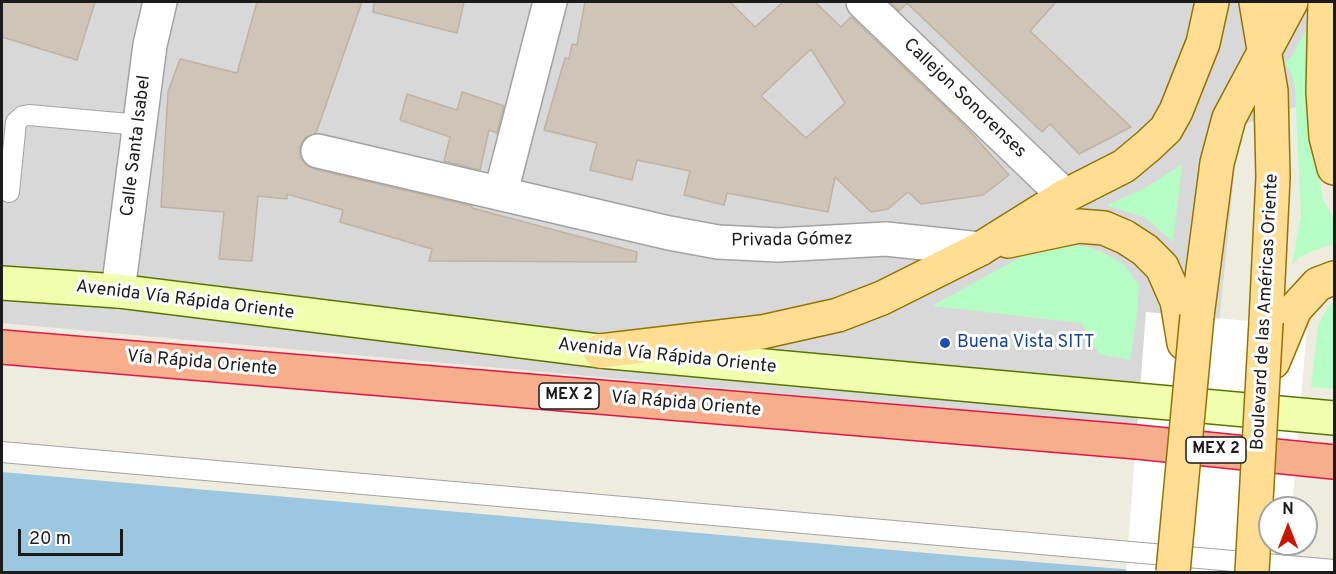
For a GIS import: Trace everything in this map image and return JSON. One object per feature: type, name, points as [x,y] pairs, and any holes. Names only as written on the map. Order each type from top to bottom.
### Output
[{"type":"highway","name":"Vía Rápida Oriente","points":[[2,347],[1137,442],[1335,462]]},
{"type":"main road","points":[[600,351],[762,332],[838,315],[882,298],[980,249],[1065,196],[1124,166],[1166,129],[1176,111],[1203,43],[1212,2]]},
{"type":"main road","name":"Boulevard de las Américas Oriente","points":[[1252,573],[1264,385],[1273,177],[1271,91],[1256,2]]},
{"type":"main road","points":[[1173,573],[1190,380],[1217,163],[1229,118],[1291,2]]},
{"type":"main road","points":[[1325,2],[1329,90],[1326,137],[1335,168]]},
{"type":"main road","points":[[980,249],[1079,226],[1104,228],[1125,237],[1145,250],[1162,267],[1177,301],[1190,380]]},
{"type":"main road","points":[[1264,385],[1282,336],[1295,309],[1318,284],[1335,278]]},
{"type":"main road","name":"Avenida Vía Rápida Oriente","points":[[2,282],[118,291],[600,351],[1335,418]]},
{"type":"street","name":"Calle Santa Isabel","points":[[118,291],[150,45],[160,2]]},
{"type":"street","points":[[501,192],[517,92],[550,2]]},
{"type":"street","name":"Callejon Sonorenses","points":[[863,2],[1065,196]]},
{"type":"street","name":"Privada Gómez","points":[[318,151],[669,233],[718,242],[778,245],[886,239],[980,249]]},
{"type":"lane","points":[[9,192],[16,122],[23,116],[140,125]]},
{"type":"lane","points":[[2,452],[1335,570]]},
{"type":"shaded area","points":[[2,2],[1334,2],[1325,97],[1239,126],[1208,432],[2,323]]},
{"type":"green space","points":[[1309,24],[1317,165],[1323,199],[1334,219],[1334,244],[1312,251],[1292,265],[1301,216],[1295,89],[1292,74],[1285,62],[1291,58]]},
{"type":"green space","points":[[1182,164],[1173,242],[1146,218],[1107,205],[1145,188]]},
{"type":"green space","points":[[1053,246],[1084,246],[1102,252],[1123,264],[1139,285],[1130,360],[1099,354],[1081,323],[932,306],[1026,254]]},
{"type":"green space","points":[[1334,302],[1334,389],[1311,387],[1318,325],[1329,305]]},
{"type":"water","points":[[2,472],[973,557],[1159,572],[2,572]]},
{"type":"pier","points":[[1146,312],[1307,326],[1293,496],[1258,496],[1258,556],[1288,556],[1286,572],[1126,572]]},
{"type":"building","points":[[2,2],[95,2],[77,60],[2,37]]},
{"type":"building","points":[[257,2],[362,2],[316,133],[305,138],[300,146],[300,156],[306,165],[314,169],[472,206],[472,208],[637,252],[636,262],[429,261],[432,249],[340,222],[343,210],[287,194],[287,199],[258,196],[252,261],[219,259],[224,212],[161,207],[168,92],[180,59],[237,73]]},
{"type":"building","points":[[374,2],[464,2],[457,33],[373,12]]},
{"type":"building","points":[[585,2],[730,2],[755,27],[783,2],[815,2],[841,27],[851,17],[964,125],[1009,175],[983,195],[921,204],[908,192],[888,209],[871,212],[835,177],[828,212],[727,193],[724,205],[684,195],[690,171],[637,160],[632,180],[590,170],[597,143],[544,130],[565,58],[569,59],[572,44],[577,45]],"holes":[[[811,49],[845,103],[806,138],[761,96]]]},
{"type":"building","points":[[890,2],[1056,2],[1030,31],[1131,127],[1079,154],[1050,124],[1042,132],[907,3],[899,11]]},
{"type":"building","points":[[462,92],[504,106],[497,133],[489,130],[480,170],[444,161],[450,137],[400,120],[407,94],[457,110]]},
{"type":"place","name":"Buena Vista SITT","points":[[945,343]]}]
